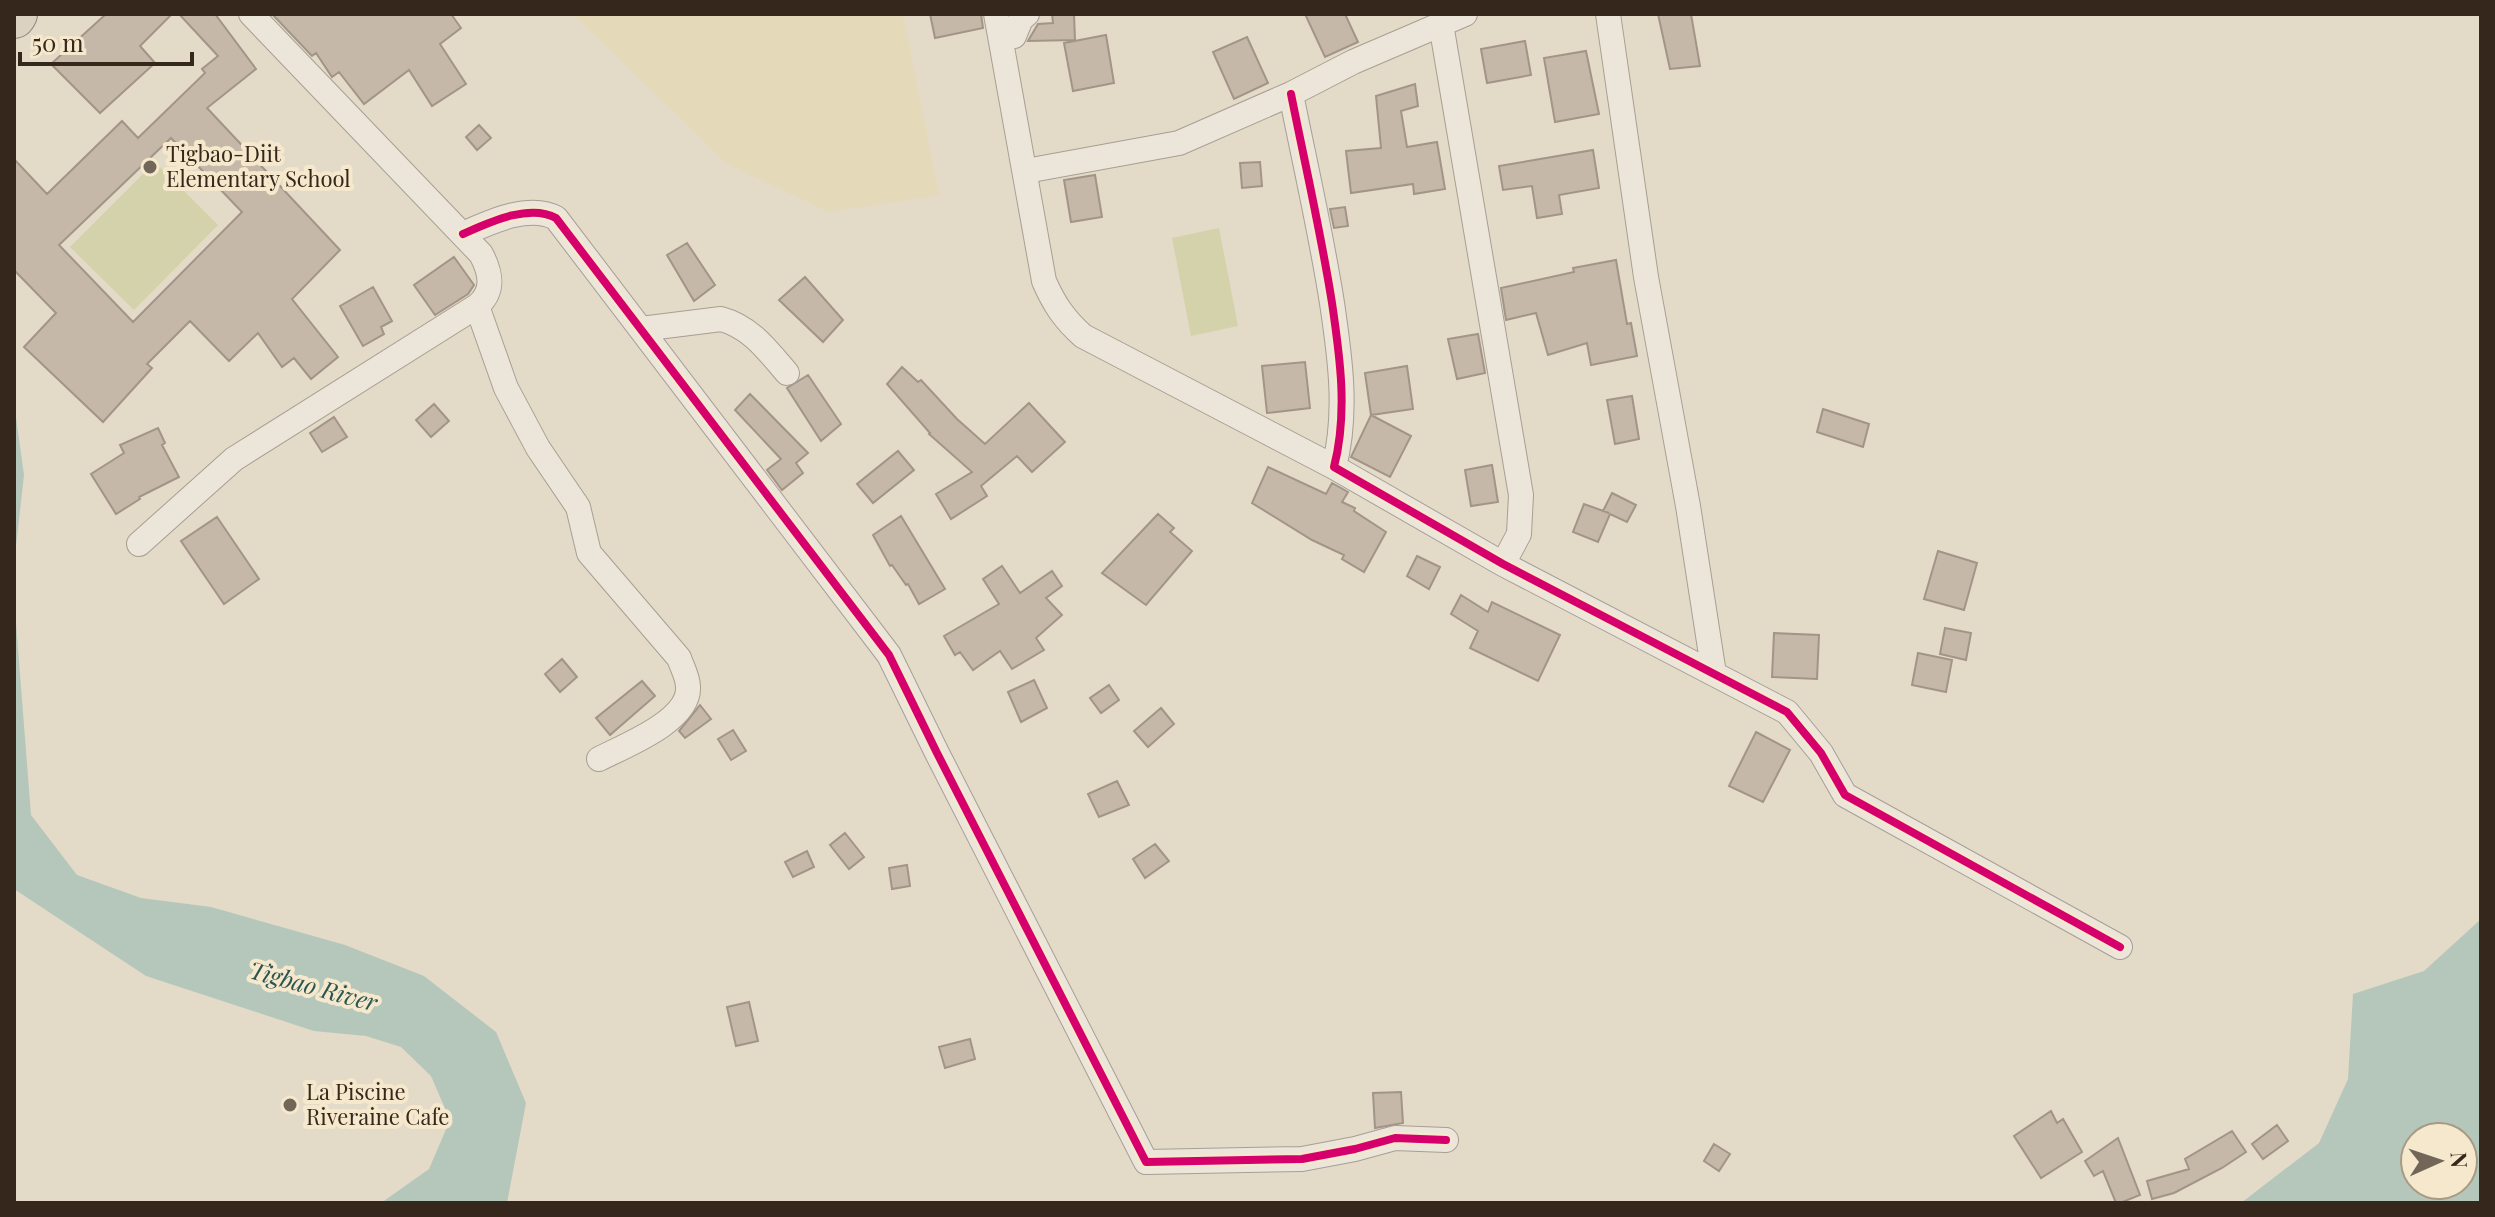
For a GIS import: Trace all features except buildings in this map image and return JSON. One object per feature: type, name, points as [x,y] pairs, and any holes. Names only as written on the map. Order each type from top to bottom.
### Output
[{"type":"street","points":[[139,544],[234,459],[477,306],[484,300],[490,286],[489,270],[481,254],[251,14]]},
{"type":"street","points":[[996,14],[1044,281],[1065,320],[1083,336],[1334,467],[1503,564],[1787,712],[1821,753],[1845,795],[2120,947]]},
{"type":"street","points":[[1001,39],[1014,36],[1021,19],[1027,14]]},
{"type":"street","points":[[1026,171],[1179,143],[1465,14]]},
{"type":"street","points":[[1608,14],[1646,277],[1688,506],[1714,674]]},
{"type":"street","points":[[1441,24],[1521,495],[1519,534],[1503,564]]},
{"type":"street","points":[[1291,94],[1325,264],[1342,373],[1338,450],[1334,467]]},
{"type":"street","points":[[463,234],[501,218],[522,214],[556,218],[889,655],[1146,1162],[1302,1159],[1395,1138],[1446,1140]]},
{"type":"street","points":[[477,306],[506,388],[538,448],[578,507],[589,553],[679,658],[686,676],[687,698],[675,715],[644,736],[599,759]]},
{"type":"street","points":[[641,329],[721,319],[733,322],[757,338],[787,373]]},
{"type":"shaded area","points":[[573,14],[903,14],[939,195],[829,212],[726,163]]},
{"type":"shaded area","points":[[155,162],[218,225],[134,310],[70,247]]},
{"type":"shaded area","points":[[1219,228],[1238,326],[1191,336],[1172,238]]},
{"type":"water","name":"Tigbao River","points":[[14,403],[24,475],[15,555],[16,623],[31,815],[77,875],[141,898],[211,907],[345,945],[424,976],[496,1032],[526,1103],[507,1203],[381,1203],[429,1169],[450,1120],[431,1076],[401,1047],[366,1036],[314,1031],[146,976],[14,889]]},
{"type":"water","points":[[2481,919],[2481,1203],[2241,1203],[2319,1143],[2348,1079],[2353,994],[2424,971]]},
{"type":"cycle path","points":[[1291,94],[1323,251],[1338,344],[1342,406],[1334,467],[1503,564],[1787,712],[1821,753],[1845,795],[2120,947]]},
{"type":"cycle path","points":[[463,234],[509,216],[534,213],[556,218],[889,655],[1146,1162],[1302,1159],[1395,1138],[1446,1140]]},
{"type":"place","name":"Tigbao-Diit Elementary School","points":[[150,167]]},
{"type":"place","name":"La Piscine Riveraine Cafe","points":[[290,1105]]}]
